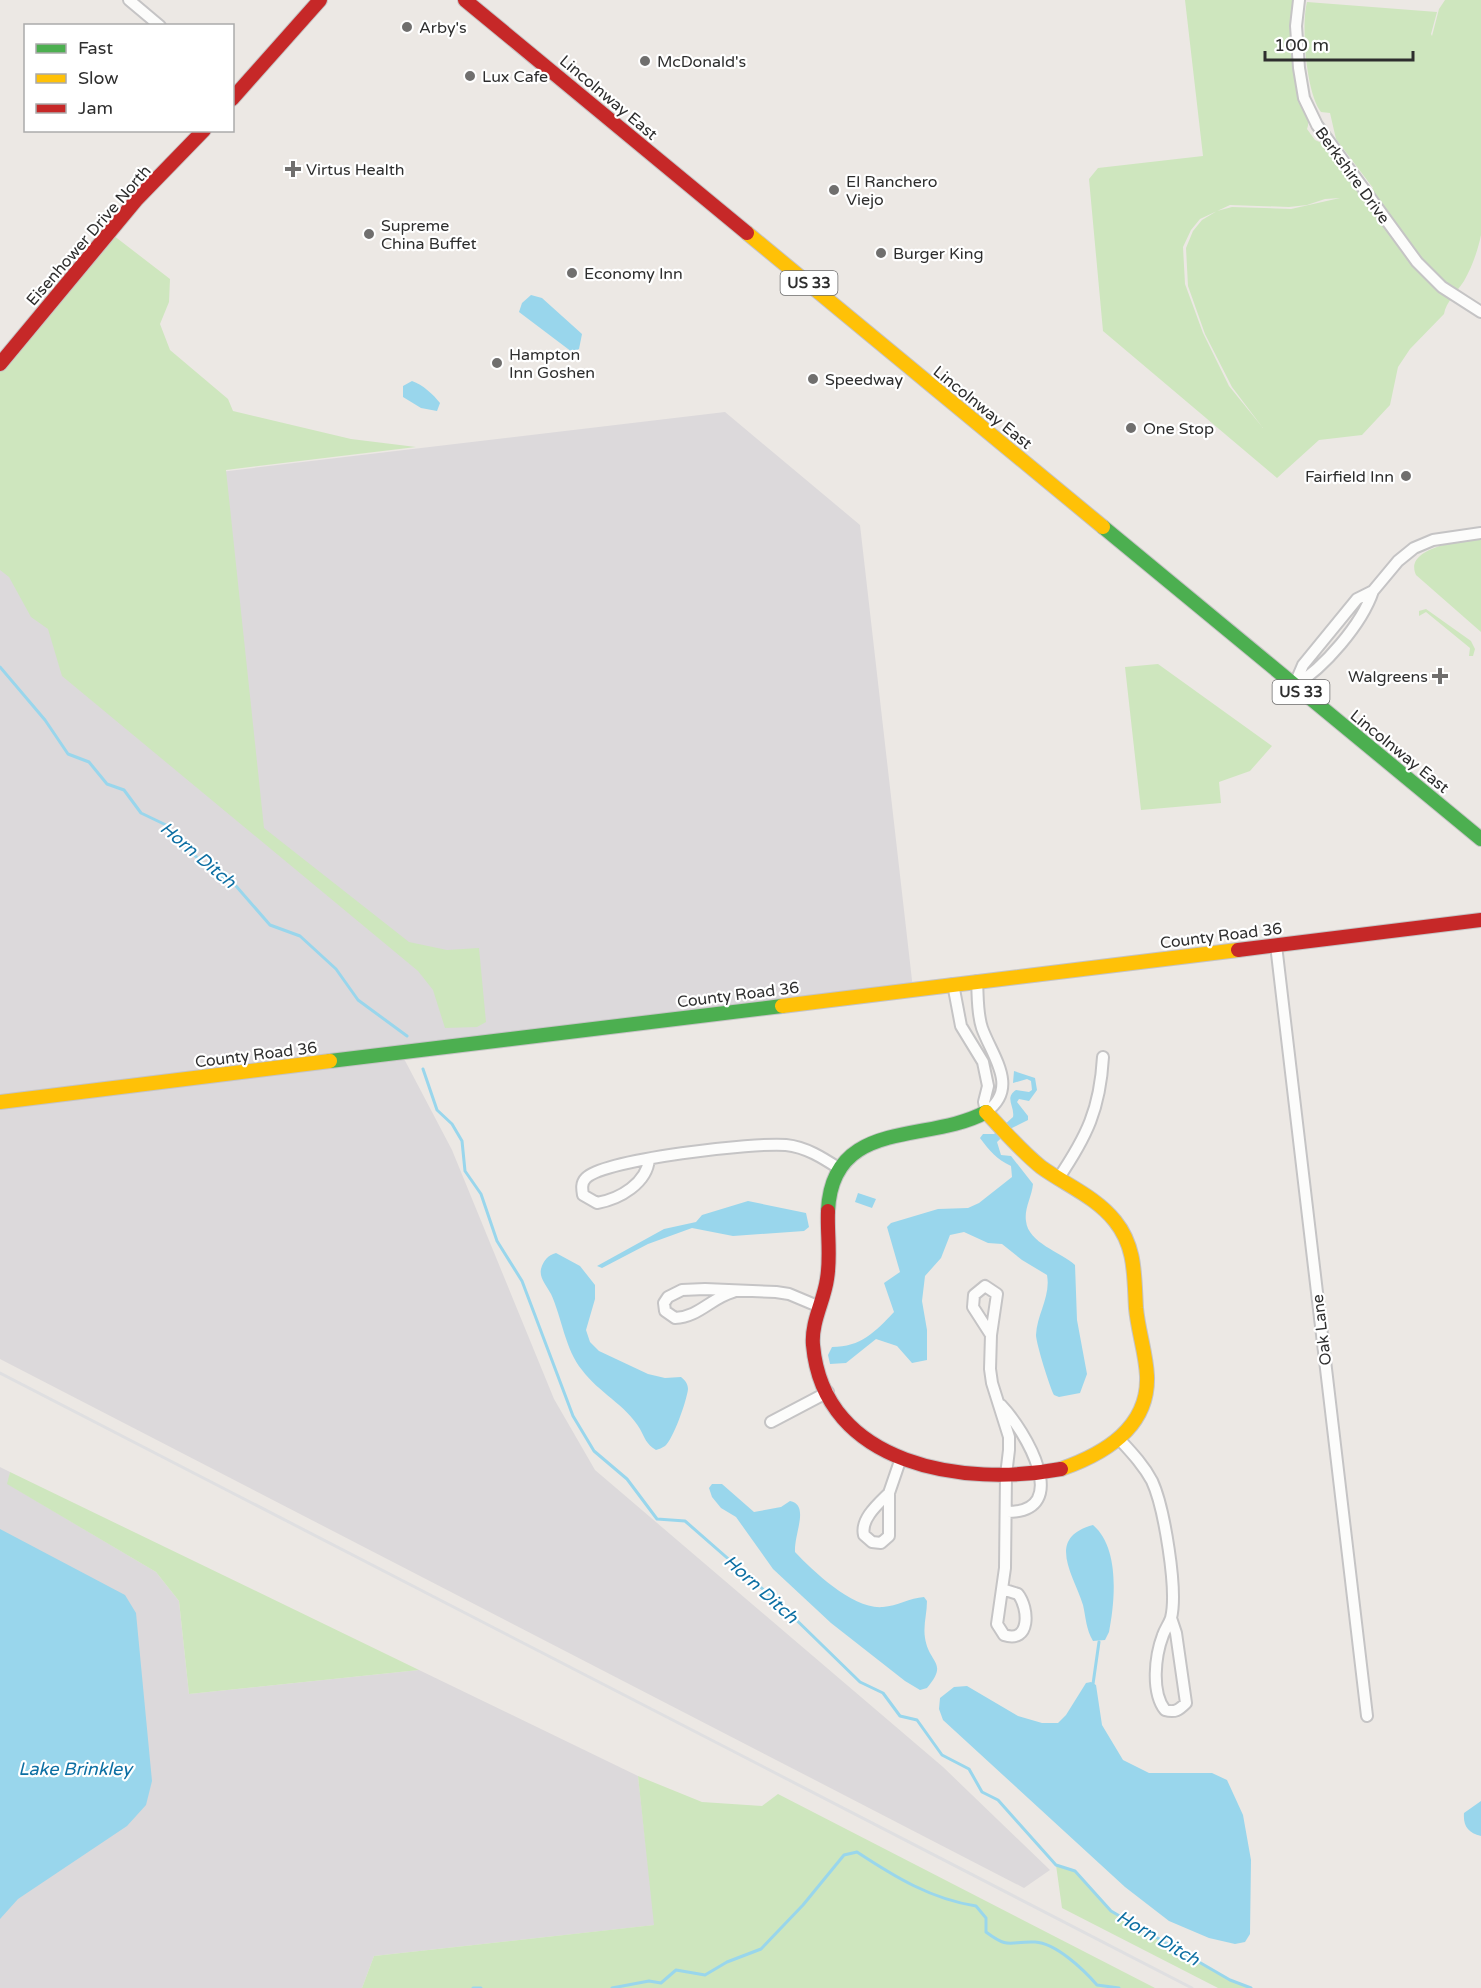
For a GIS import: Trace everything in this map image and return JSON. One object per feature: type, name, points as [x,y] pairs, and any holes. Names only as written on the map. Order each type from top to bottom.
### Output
[{"type":"main road","points":[[234,95],[320,0]]},
{"type":"main road","name":"Lincolnway East","points":[[465,0],[1481,839]]},
{"type":"main road","name":"Eisenhower Drive North","points":[[0,364],[137,199],[202,132]]},
{"type":"main road","name":"County Road 36","points":[[0,1102],[1481,920]]},
{"type":"main road","points":[[986,1112],[1023,1152],[1114,1220],[1127,1239],[1134,1259],[1136,1313],[1147,1361],[1148,1385],[1142,1410],[1121,1441],[1092,1460],[1040,1472],[1006,1475],[951,1471],[901,1458],[882,1450],[850,1425],[828,1392],[816,1362],[812,1340],[829,1265],[827,1202],[833,1181],[840,1169],[860,1149],[879,1138],[901,1133],[960,1127],[986,1112]]},
{"type":"street","points":[[129,0],[158,24]]},
{"type":"street","name":"Berkshire Drive","points":[[1299,0],[1296,26],[1299,68],[1304,98],[1317,125],[1417,262],[1442,287],[1481,312]]},
{"type":"street","points":[[1294,686],[1303,665],[1357,599],[1373,591],[1398,561],[1414,548],[1449,536],[1481,533]]},
{"type":"street","name":"Oak Lane","points":[[1276,945],[1367,1716]]},
{"type":"street","points":[[976,981],[982,1026],[997,1056],[1002,1075],[997,1100],[986,1112]]},
{"type":"street","points":[[953,984],[961,1026],[984,1062],[988,1086],[984,1102],[986,1112]]},
{"type":"street","points":[[1058,1179],[1085,1137],[1095,1114],[1101,1089],[1103,1057]]},
{"type":"street","points":[[649,1159],[644,1177],[631,1188],[597,1203],[586,1199],[583,1195],[582,1185],[587,1176],[625,1162],[649,1159],[785,1145],[813,1152],[840,1169]]},
{"type":"street","points":[[733,1292],[723,1294],[694,1315],[675,1318],[665,1311],[664,1303],[668,1297],[682,1290],[705,1289],[789,1294],[820,1307]]},
{"type":"street","points":[[991,1335],[992,1383],[1001,1405],[1009,1437],[1002,1589]]},
{"type":"street","points":[[771,1422],[828,1392]]},
{"type":"street","points":[[1001,1405],[1017,1422],[1040,1472],[1040,1488],[1036,1501],[1022,1511],[1006,1512]]},
{"type":"street","points":[[1121,1441],[1145,1470],[1159,1499],[1171,1580],[1171,1618],[1176,1633],[1186,1703],[1178,1711],[1171,1712],[1165,1710],[1156,1693],[1162,1636],[1171,1618]]},
{"type":"street","points":[[890,1493],[901,1458]]},
{"type":"shaded area","points":[[725,412],[860,525],[913,989],[401,1053],[452,1150],[554,1399],[595,1470],[943,1767],[1050,1870],[1024,1888],[0,1359],[0,498]]},
{"type":"shaded area","points":[[0,1467],[10,1472],[8,1484],[156,1572],[179,1601],[189,1694],[419,1670],[638,1776],[655,1925],[374,1956],[362,1988],[0,1988]]},
{"type":"green space","points":[[1185,0],[1293,0],[1292,38],[1302,103],[1308,119],[1307,129],[1315,140],[1324,144],[1361,195],[1373,188],[1336,139],[1330,113],[1321,112],[1312,90],[1305,42],[1307,2],[1437,12],[1432,36],[1439,9],[1445,0],[1481,0],[1481,235],[1472,264],[1444,314],[1410,349],[1398,367],[1390,405],[1362,435],[1319,440],[1277,478],[1103,331],[1089,179],[1098,168],[1203,156]],"holes":[[[1340,198],[1291,209],[1232,207],[1217,211],[1230,205],[1289,207]],[[1217,211],[1202,220],[1193,231],[1186,248],[1188,286],[1205,334],[1232,387],[1263,428],[1229,386],[1203,333],[1185,284],[1183,247],[1191,230],[1200,219]]]},
{"type":"green space","points":[[109,232],[170,279],[169,302],[160,324],[170,350],[228,399],[233,411],[351,439],[416,447],[226,470],[264,828],[409,942],[447,950],[479,948],[486,1022],[477,1027],[445,1028],[433,990],[418,971],[62,676],[48,629],[31,617],[9,577],[0,570],[0,364]]},
{"type":"green space","points":[[1481,539],[1481,632],[1416,575],[1414,565],[1418,558],[1437,547]]},
{"type":"green space","points":[[1426,609],[1471,641],[1475,649],[1473,656],[1469,656],[1470,648],[1426,612],[1419,616],[1419,611]]},
{"type":"green space","points":[[1158,664],[1272,746],[1250,771],[1219,782],[1221,803],[1141,810],[1125,667]]},
{"type":"green space","points":[[10,1472],[419,1670],[189,1694],[179,1601],[156,1572],[7,1484]]},
{"type":"green space","points":[[638,1776],[702,1802],[762,1806],[778,1794],[1155,1988],[362,1988],[374,1956],[654,1925]]},
{"type":"green space","points":[[1056,1865],[1075,1871],[1111,1911],[1230,1980],[1251,1988],[1218,1988],[1062,1908]]},
{"type":"water","points":[[531,295],[542,298],[582,334],[579,349],[572,352],[519,312],[522,303]]},
{"type":"water","points":[[412,381],[424,387],[440,403],[437,411],[421,408],[403,397],[403,386]]},
{"type":"water","points":[[1014,1071],[1035,1078],[1037,1090],[1029,1101],[1019,1099],[1017,1102],[1028,1116],[1028,1120],[1012,1128],[997,1142],[1001,1155],[1011,1156],[1033,1184],[1026,1212],[1028,1229],[1039,1241],[1075,1265],[1077,1320],[1087,1374],[1080,1393],[1059,1397],[1054,1395],[1041,1356],[1036,1335],[1046,1298],[1047,1275],[1022,1260],[1002,1244],[988,1243],[964,1232],[950,1235],[941,1258],[925,1276],[922,1301],[927,1330],[927,1360],[912,1363],[897,1346],[876,1339],[846,1363],[830,1364],[828,1355],[832,1347],[851,1344],[867,1337],[894,1312],[884,1283],[900,1272],[887,1227],[891,1223],[938,1209],[968,1208],[979,1203],[1012,1177],[1011,1166],[994,1154],[980,1138],[983,1134],[994,1134],[1013,1117],[1010,1099],[1016,1090],[1029,1092],[1032,1090],[1031,1081],[1027,1079],[1013,1083]]},
{"type":"water","points":[[858,1193],[876,1199],[872,1208],[855,1202]]},
{"type":"water","points":[[748,1201],[806,1213],[809,1227],[804,1231],[733,1236],[692,1228],[648,1244],[602,1268],[597,1266],[664,1229],[696,1222],[702,1215]]},
{"type":"water","points":[[556,1253],[580,1266],[595,1285],[595,1299],[586,1330],[590,1342],[599,1351],[648,1374],[665,1378],[681,1377],[686,1382],[688,1389],[682,1410],[672,1436],[665,1446],[656,1450],[650,1445],[634,1420],[589,1378],[576,1362],[555,1303],[541,1276],[541,1269],[545,1261]]},
{"type":"water","points":[[712,1484],[722,1484],[754,1512],[781,1507],[790,1501],[796,1504],[799,1508],[800,1521],[795,1552],[824,1579],[847,1596],[872,1606],[883,1607],[924,1597],[927,1601],[925,1638],[937,1668],[937,1673],[927,1688],[920,1690],[905,1681],[831,1623],[773,1569],[736,1517],[721,1508],[712,1497],[709,1488]]},
{"type":"water","points":[[1093,1525],[1102,1535],[1108,1547],[1112,1561],[1114,1591],[1109,1632],[1105,1640],[1093,1641],[1070,1570],[1066,1548],[1070,1539],[1078,1531]]},
{"type":"water","name":"Lake Brinkley","points":[[0,1529],[125,1595],[136,1613],[152,1781],[146,1805],[127,1826],[18,1899],[0,1919]]},
{"type":"water","points":[[1091,1682],[1096,1685],[1102,1725],[1123,1760],[1149,1773],[1212,1773],[1227,1780],[1243,1815],[1251,1860],[1250,1934],[1245,1942],[1235,1944],[1209,1938],[1169,1921],[1125,1887],[943,1720],[939,1709],[940,1698],[954,1687],[967,1686],[1018,1716],[1042,1723],[1058,1723],[1066,1715],[1086,1683]]},
{"type":"water","points":[[1481,1801],[1481,1836],[1470,1831],[1466,1825],[1464,1813]]},
{"type":"waterway","name":"Horn Ditch","points":[[0,667],[45,720],[68,754],[89,762],[107,784],[124,790],[141,813],[166,825],[206,867],[236,886],[270,925],[300,936],[336,969],[358,1000],[407,1036]]},
{"type":"waterway","name":"Horn Ditch","points":[[423,1069],[437,1110],[452,1124],[462,1141],[465,1171],[481,1194],[497,1241],[522,1281],[573,1416],[594,1451],[627,1479],[657,1519],[685,1521],[781,1605],[860,1682],[883,1693],[900,1716],[917,1720],[942,1755],[969,1769],[982,1792],[998,1800],[1056,1865],[1075,1871],[1111,1911],[1230,1980],[1251,1988]]},
{"type":"waterway","points":[[1093,1684],[1099,1642]]},
{"type":"waterway","points":[[612,1988],[649,1981],[661,1983],[676,1970],[705,1975],[727,1962],[761,1949],[803,1905],[844,1855],[857,1852],[914,1886],[944,1898],[976,1906],[986,1918],[986,1932],[1000,1941],[1005,1943],[1035,1942],[1052,1947],[1069,1958],[1097,1985],[1119,1988]]},
{"type":"waterway","points":[[473,1988],[481,1988]]},
{"type":"railway","points":[[0,1373],[1192,1988]]},
{"type":"traffic: fast","points":[[1103,527],[1481,839]]},
{"type":"traffic: fast","points":[[330,1061],[782,1006]]},
{"type":"traffic: fast","points":[[828,1211],[834,1181],[846,1160],[864,1147],[887,1138],[963,1122],[986,1112]]},
{"type":"traffic: slow","points":[[747,233],[1103,527]]},
{"type":"traffic: slow","points":[[782,1006],[1238,950]]},
{"type":"traffic: slow","points":[[0,1102],[330,1061]]},
{"type":"traffic: slow","points":[[986,1112],[1041,1167],[1090,1198],[1115,1221],[1127,1241],[1133,1262],[1137,1317],[1147,1376],[1146,1394],[1132,1424],[1121,1436],[1108,1447],[1061,1469]]},
{"type":"traffic: jam","points":[[234,97],[320,0]]},
{"type":"traffic: jam","points":[[465,0],[747,233]]},
{"type":"traffic: jam","points":[[0,364],[137,199],[202,132]]},
{"type":"traffic: jam","points":[[1238,950],[1481,920]]},
{"type":"traffic: jam","points":[[828,1211],[828,1270],[814,1328],[813,1345],[823,1386],[843,1418],[871,1443],[906,1459],[944,1470],[984,1474],[1024,1474],[1061,1469]]},
{"type":"place","name":"Arby's","points":[[407,27]]},
{"type":"place","name":"McDonald's","points":[[645,61]]},
{"type":"place","name":"Lux Cafe","points":[[470,76]]},
{"type":"place","name":"Virtus Health","points":[[293,169]]},
{"type":"place","name":"El Ranchero Viejo","points":[[834,190]]},
{"type":"place","name":"Supreme China Buffet","points":[[369,234]]},
{"type":"place","name":"Burger King","points":[[881,253]]},
{"type":"place","name":"Economy Inn","points":[[572,273]]},
{"type":"place","name":"Hampton Inn Goshen","points":[[497,363]]},
{"type":"place","name":"Speedway","points":[[813,379]]},
{"type":"place","name":"One Stop","points":[[1131,428]]},
{"type":"place","name":"Fairfield Inn","points":[[1406,476]]},
{"type":"place","name":"Walgreens","points":[[1440,676]]}]
